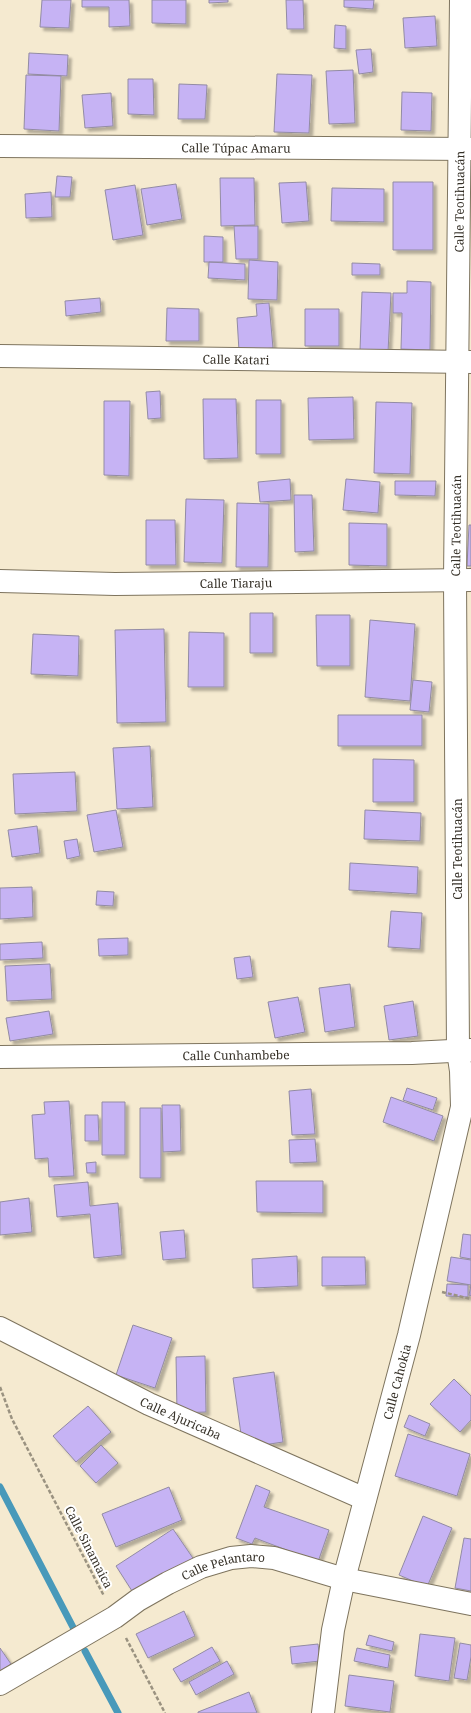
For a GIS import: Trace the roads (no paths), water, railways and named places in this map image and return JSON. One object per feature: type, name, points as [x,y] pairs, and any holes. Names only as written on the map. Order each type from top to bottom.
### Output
[{"type":"street","name":"Calle Teotihuacán","points":[[461,0],[465,149],[463,580],[464,1050]]},
{"type":"street","name":"Calle Túpac Amaru","points":[[0,146],[465,149]]},
{"type":"street","name":"Calle Katari","points":[[0,356],[464,362]]},
{"type":"street","name":"Calle Tiaraju","points":[[0,582],[115,584],[463,580]]},
{"type":"street","name":"Calle Cunhambebe","points":[[0,1057],[412,1053],[464,1050]]},
{"type":"street","name":"Calle Cahokia","points":[[323,1713],[333,1630],[344,1579],[409,1335],[462,1107],[462,1071],[464,1050]]},
{"type":"street","name":"Calle Ajuricaba","points":[[0,1328],[149,1404],[365,1499]]},
{"type":"street","name":"Calle Pelantaro","points":[[0,1684],[115,1617],[138,1600],[168,1583],[201,1567],[231,1558],[251,1556],[274,1558],[344,1579],[471,1604]]},
{"type":"waterway","points":[[0,1487],[75,1631]]},
{"type":"waterway","points":[[85,1651],[118,1713]]}]
